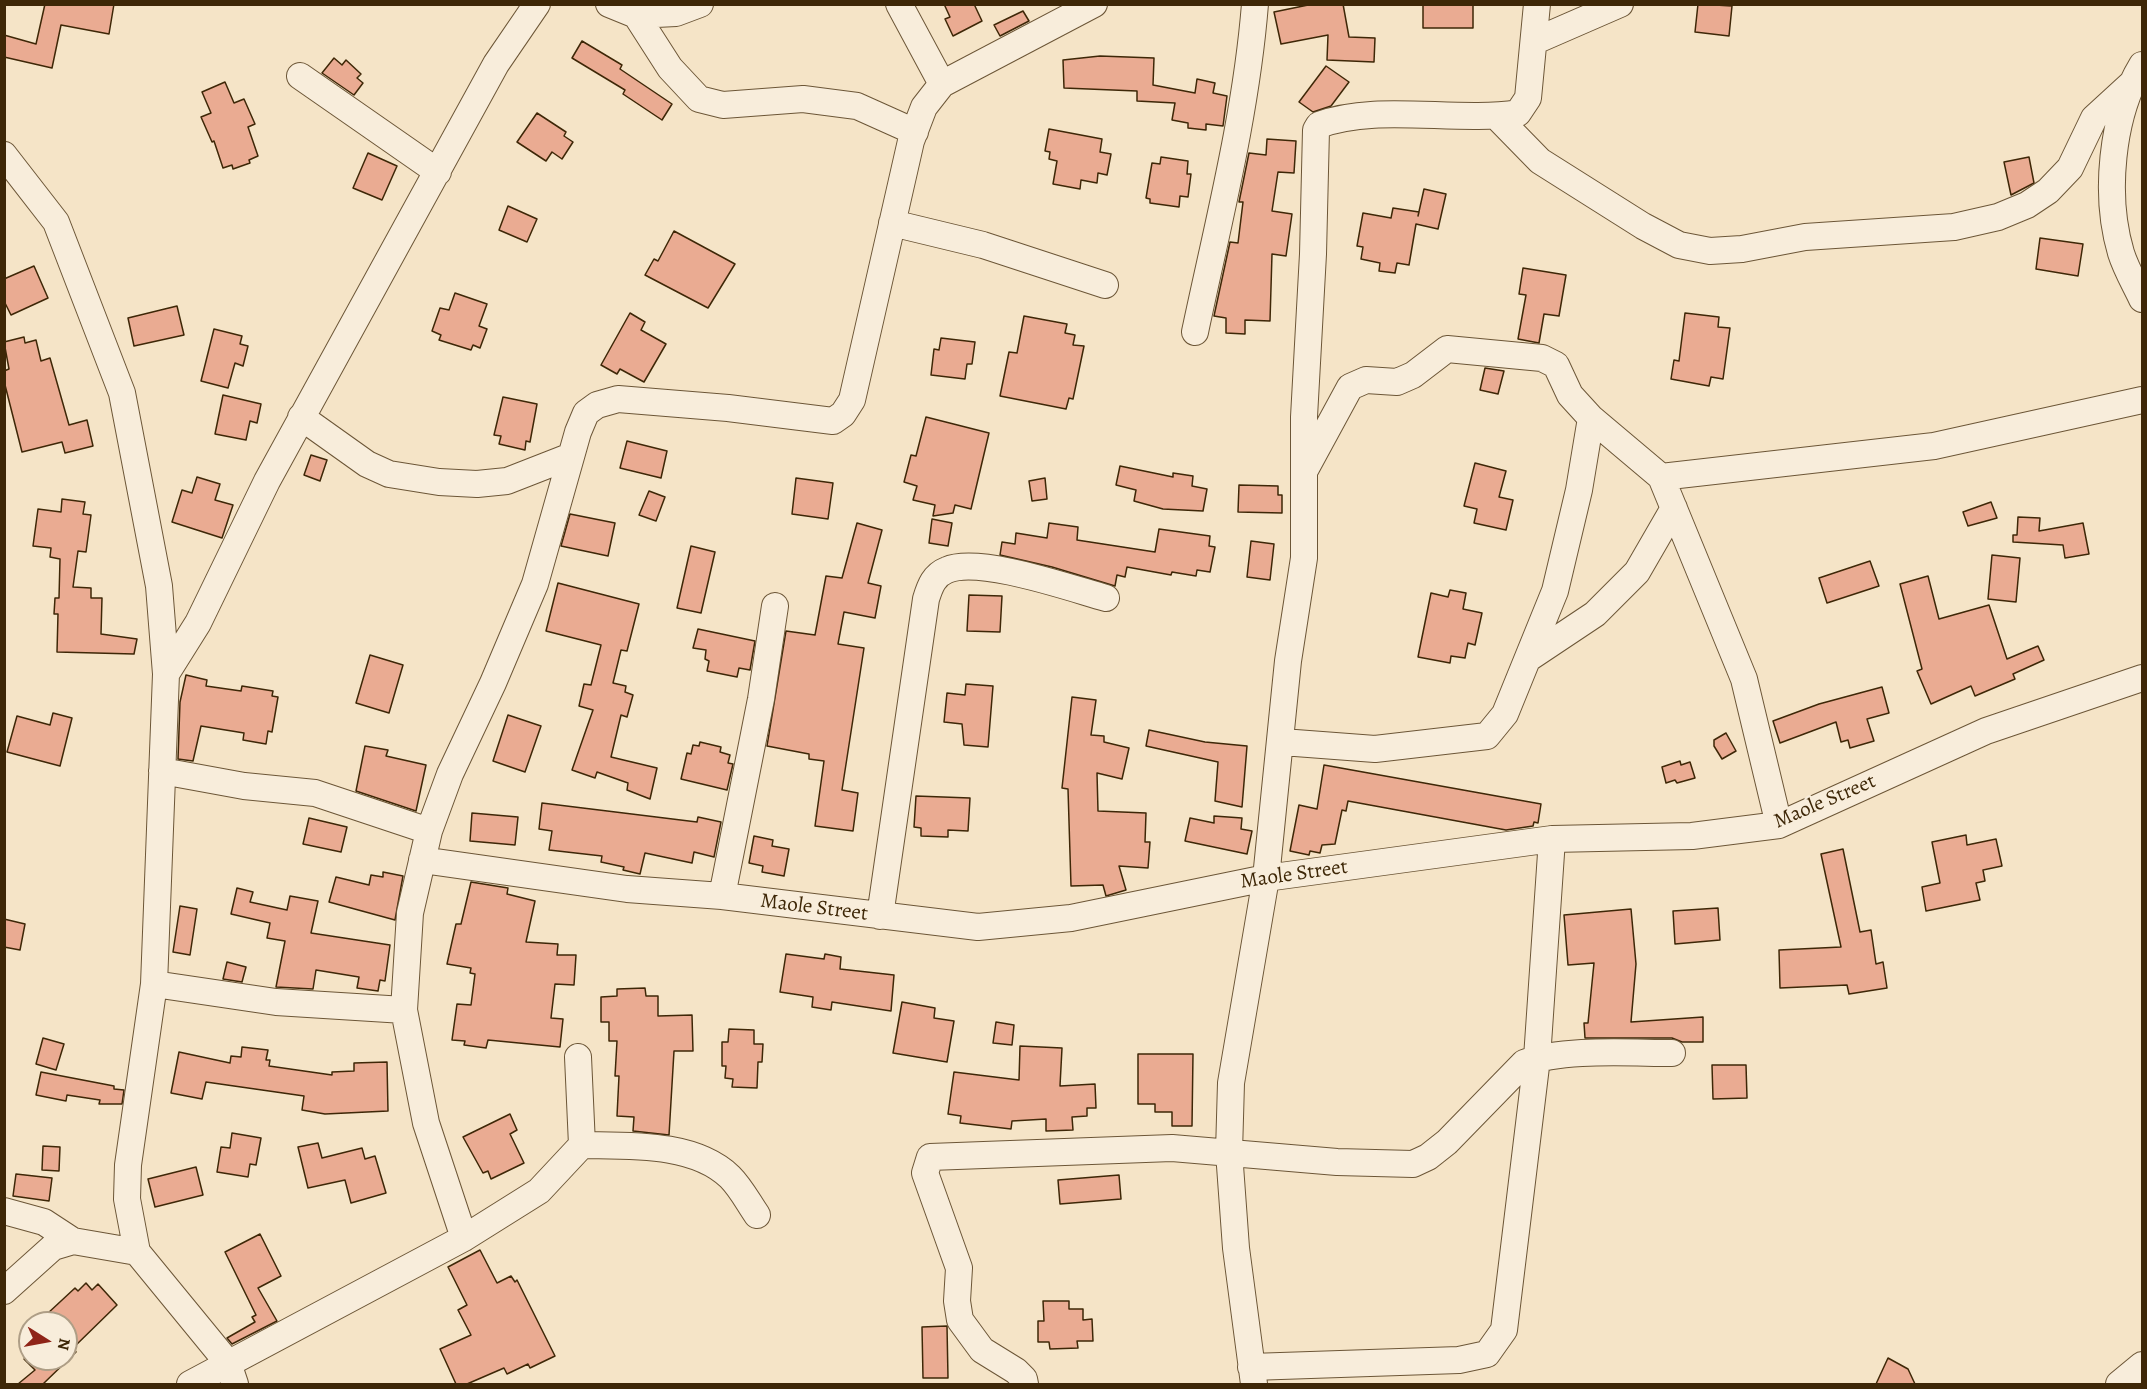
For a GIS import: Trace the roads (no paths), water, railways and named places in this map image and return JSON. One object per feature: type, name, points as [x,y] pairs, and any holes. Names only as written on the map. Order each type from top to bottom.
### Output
[{"type":"street","points":[[166,674],[198,623],[301,417],[496,64],[537,4]]},
{"type":"street","points":[[609,4],[636,15],[676,13],[700,4]]},
{"type":"street","points":[[899,4],[942,84]]},
{"type":"street","points":[[464,1238],[426,1124],[404,1010],[410,913],[429,831],[450,774],[493,683],[535,584],[571,456],[586,413],[597,405],[618,399],[728,408],[833,421],[843,414],[852,400],[892,223],[915,132],[924,107],[942,84],[1094,4]]},
{"type":"street","points":[[1195,332],[1238,136],[1249,75],[1255,4]]},
{"type":"street","points":[[1537,4],[1528,98],[1518,114],[1497,117],[1395,115],[1334,120],[1319,125],[1316,130],[1302,475],[1304,558],[1288,661],[1282,742],[1266,878],[1231,1083],[1229,1152],[1236,1248],[1253,1376],[1459,1360],[1487,1354],[1504,1329],[1537,1058],[1552,839]]},
{"type":"street","points":[[1535,41],[1620,4]]},
{"type":"street","points":[[636,15],[670,68],[699,99],[723,105],[803,99],[857,106],[915,132]]},
{"type":"street","points":[[1497,117],[1540,161],[1643,226],[1679,245],[1710,251],[1742,249],[1805,237],[1954,227],[1998,217],[2018,209],[2048,191],[2070,168],[2094,118],[2136,75]]},
{"type":"street","points":[[2136,75],[2117,132],[2111,209],[2121,254],[2142,299]]},
{"type":"street","points":[[300,76],[438,172]]},
{"type":"street","points":[[4,155],[56,222],[122,393],[159,586],[166,674],[154,984],[128,1165],[128,1199],[136,1252],[231,1374]]},
{"type":"street","points":[[892,223],[983,245],[1105,285]]},
{"type":"street","points":[[1302,475],[1350,387],[1366,380],[1397,382],[1406,379],[1447,349],[1542,358],[1556,365],[1570,395],[1592,418],[1661,477],[1744,678],[1779,825]]},
{"type":"street","points":[[1661,477],[1934,446],[2142,400]]},
{"type":"street","points":[[301,417],[367,464],[389,474],[439,482],[477,484],[507,481],[571,456]]},
{"type":"street","points":[[1282,742],[1375,749],[1487,735],[1505,714],[1555,591],[1579,490],[1592,418]]},
{"type":"street","points":[[1529,657],[1595,614],[1637,572],[1674,508]]},
{"type":"street","points":[[880,916],[926,598],[932,580],[944,570],[980,565],[1106,598]]},
{"type":"street","points":[[722,896],[761,699],[776,606]]},
{"type":"street","name":"Maole Street","points":[[422,860],[627,889],[722,896],[978,927],[1071,918],[1266,878],[1552,839],[1692,836],[1779,825],[1986,731],[2142,678]]},
{"type":"street","points":[[162,771],[244,786],[315,792],[429,831]]},
{"type":"street","points":[[154,984],[276,1002],[404,1010]]},
{"type":"street","points":[[1024,1384],[1024,1379],[1016,1371],[982,1350],[960,1320],[957,1301],[959,1268],[925,1173],[930,1157],[1172,1149],[1337,1162],[1413,1164],[1428,1157],[1447,1142],[1524,1063],[1537,1058],[1672,1053]]},
{"type":"street","points":[[190,1384],[231,1374],[464,1238],[539,1191],[582,1145],[578,1057]]},
{"type":"street","points":[[582,1145],[661,1150],[709,1162],[729,1176],[757,1215]]},
{"type":"street","points":[[4,1211],[44,1222],[73,1242]]},
{"type":"street","points":[[4,1291],[53,1246],[73,1242],[136,1252]]},
{"type":"street","points":[[2119,1384],[2142,1365]]}]
